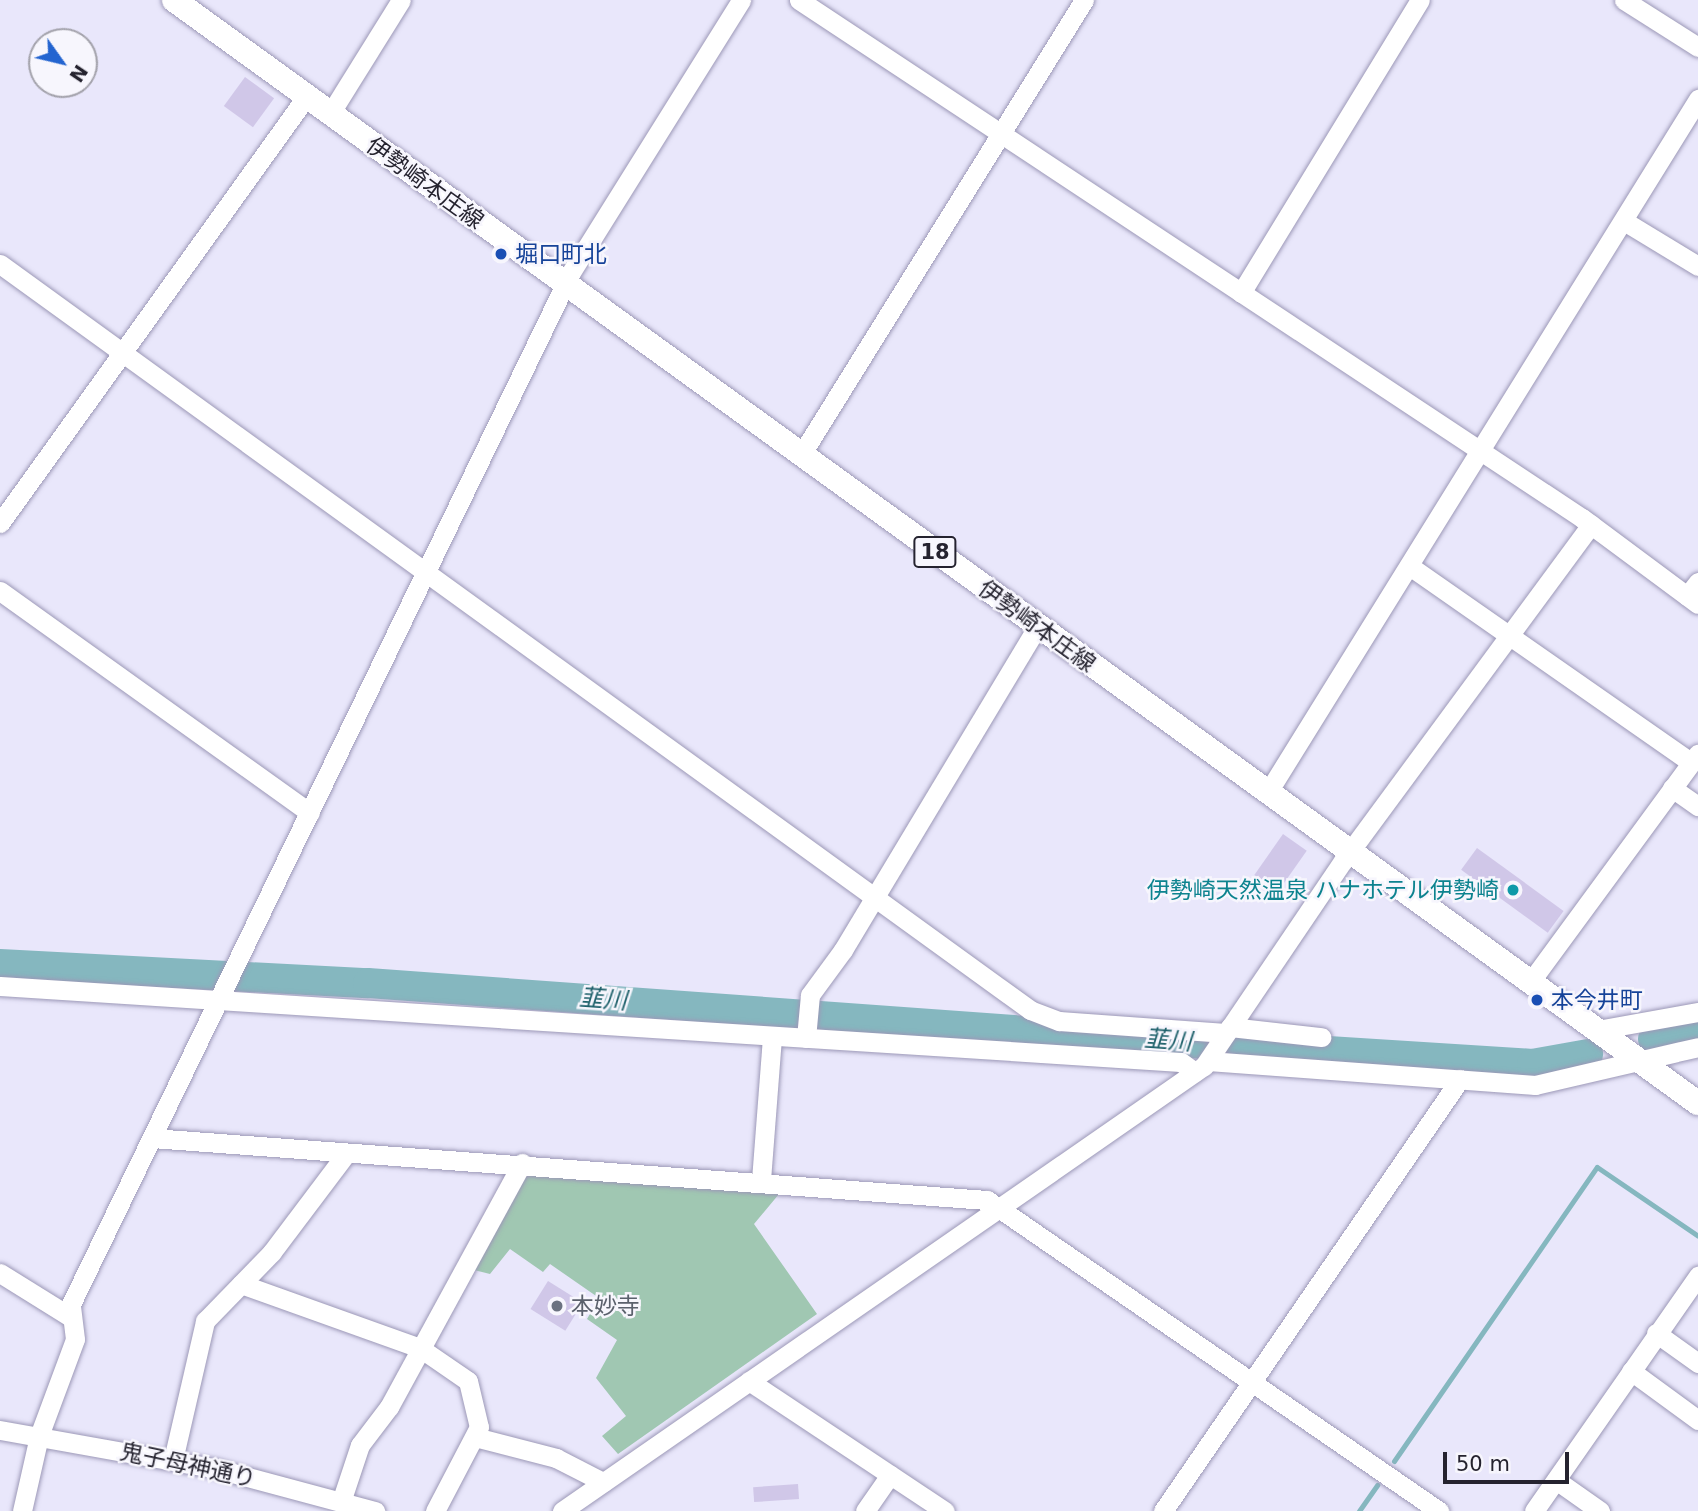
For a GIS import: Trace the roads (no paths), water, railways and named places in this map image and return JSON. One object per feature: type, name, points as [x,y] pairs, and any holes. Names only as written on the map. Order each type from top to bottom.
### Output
[{"type":"main road","name":"伊勢崎本庄線","points":[[174,0],[1698,1103]]},
{"type":"street","points":[[330,114],[401,0]]},
{"type":"street","points":[[22,1511],[39,1436],[73,1348],[69,1316],[152,1139],[568,286],[570,274],[741,0]]},
{"type":"street","points":[[799,0],[1695,594]]},
{"type":"street","points":[[801,455],[1000,131],[1084,0]]},
{"type":"street","points":[[1241,293],[1420,0]]},
{"type":"street","points":[[1624,0],[1698,47]]},
{"type":"street","points":[[0,523],[306,97]]},
{"type":"street","points":[[1268,792],[1411,567],[1698,99]]},
{"type":"street","points":[[1624,221],[1698,266]]},
{"type":"street","points":[[0,264],[1041,1016],[1321,1037]]},
{"type":"street","points":[[562,1511],[1195,1071],[1228,1030],[1350,852],[1591,525]]},
{"type":"street","points":[[1411,567],[1509,636],[1695,758],[1531,981]]},
{"type":"street","points":[[0,591],[310,813]]},
{"type":"street","points":[[806,1035],[808,1003],[968,745],[1038,626]]},
{"type":"street","points":[[1672,788],[1698,806]]},
{"type":"street","points":[[0,986],[221,998],[772,1037],[806,1035],[1181,1062],[1195,1071],[1460,1079],[1535,1084],[1698,1047]]},
{"type":"street","points":[[1597,1030],[1698,1012]]},
{"type":"street","points":[[761,1180],[772,1037]]},
{"type":"street","points":[[1163,1511],[1460,1079]]},
{"type":"street","points":[[152,1139],[345,1155],[522,1163],[761,1180],[987,1200],[1439,1511]]},
{"type":"street","points":[[173,1460],[205,1321],[242,1284],[321,1193],[345,1155]]},
{"type":"street","points":[[341,1502],[360,1445],[389,1407],[522,1163]]},
{"type":"street","points":[[0,1273],[69,1316]]},
{"type":"street","points":[[1534,1511],[1698,1276]]},
{"type":"street","points":[[242,1284],[420,1348],[468,1381],[479,1427],[435,1511]]},
{"type":"street","points":[[1656,1333],[1698,1363]]},
{"type":"street","points":[[1631,1371],[1698,1420]]},
{"type":"street","points":[[749,1381],[945,1511]]},
{"type":"street","name":"鬼子母神通り","points":[[0,1430],[173,1460],[367,1510]]},
{"type":"street","points":[[475,1437],[556,1458],[603,1482]]},
{"type":"street","points":[[865,1511],[890,1475]]},
{"type":"street","points":[[1556,1480],[1600,1511]]},
{"type":"waterway","name":"韮川","points":[[0,964],[368,983],[1205,1044]]},
{"type":"waterway","name":"韮川","points":[[1653,1039],[1698,1030]]},
{"type":"waterway","name":"韮川","points":[[1232,1045],[1532,1064],[1588,1054]]},
{"type":"waterway","points":[[1394,1461],[1597,1167],[1698,1236]]},
{"type":"waterway","points":[[1359,1511],[1377,1485]]},
{"type":"place","name":"堀口町北","points":[[501,254]]},
{"type":"place","name":"伊勢崎天然温泉 ハナホテル伊勢崎","points":[[1513,890]]},
{"type":"place","name":"本今井町","points":[[1537,1000]]},
{"type":"place","name":"本妙寺","points":[[557,1306]]}]
